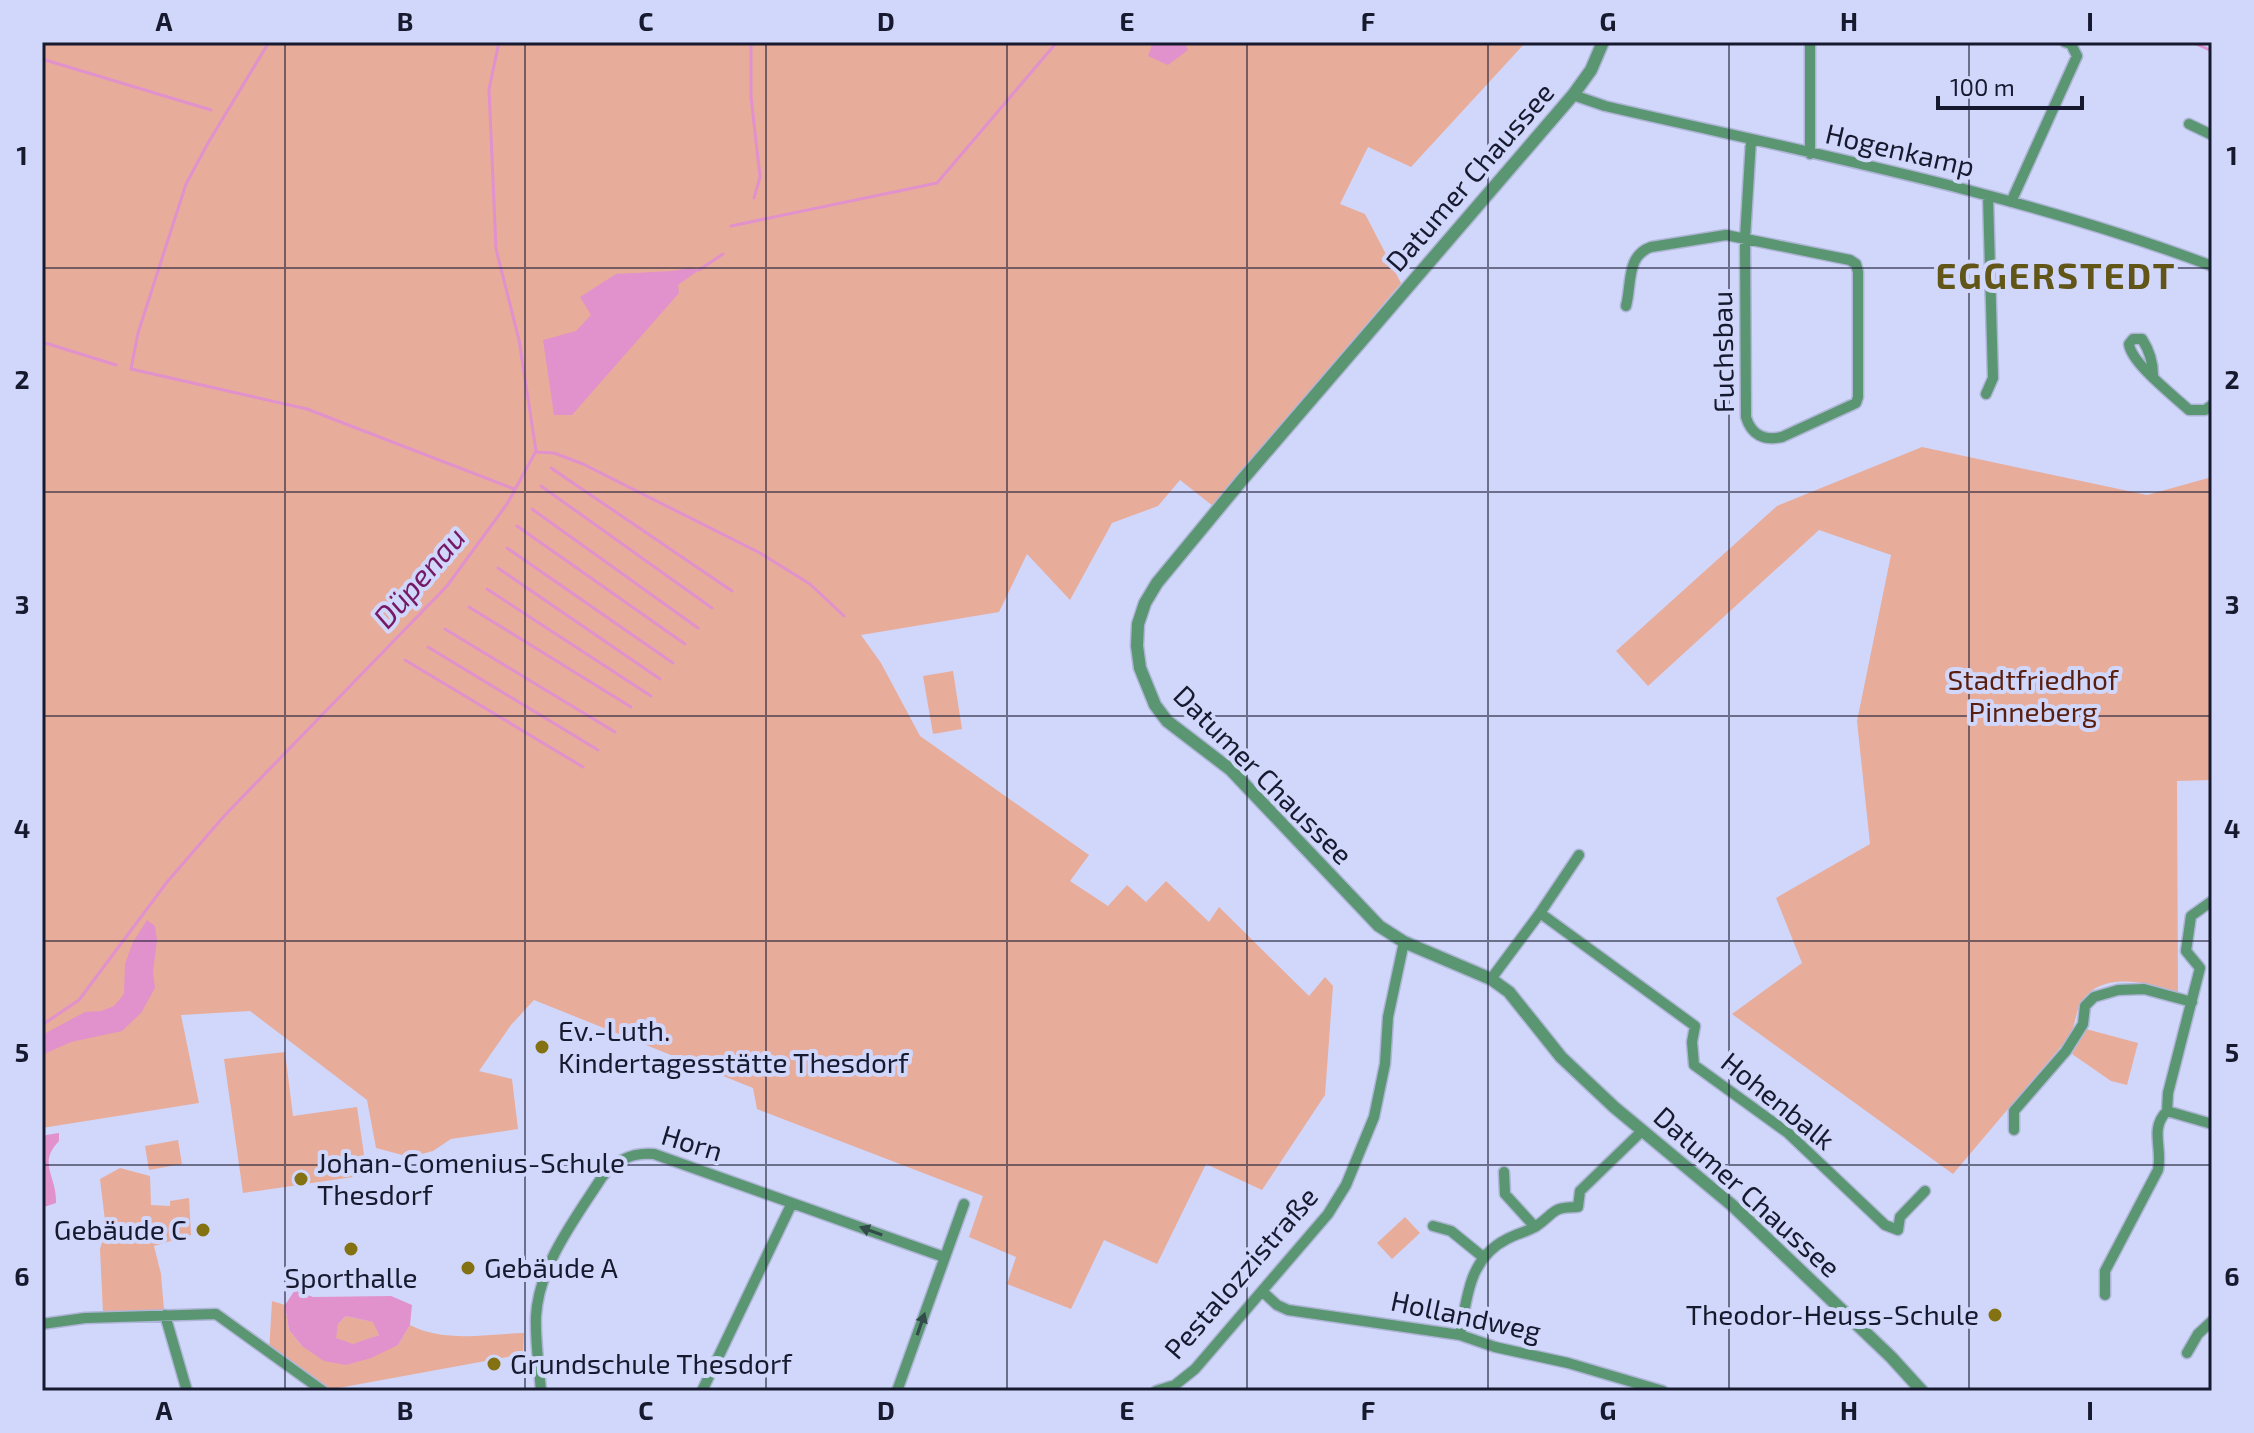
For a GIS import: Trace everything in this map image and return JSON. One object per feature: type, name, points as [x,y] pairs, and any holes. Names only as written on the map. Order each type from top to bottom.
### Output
[{"type":"street","name":"Datumer Chaussee","points":[[1603,42],[1591,70],[1573,95],[1157,583],[1145,603],[1138,624],[1140,668],[1155,705],[1167,721],[1231,770],[1379,926],[1404,942],[1491,979],[1509,992],[1561,1057],[1642,1131],[1733,1206],[1922,1391]]},
{"type":"street","points":[[1810,42],[1810,154]]},
{"type":"street","points":[[2011,202],[2077,56],[2071,44],[2065,42]]},
{"type":"street","name":"Hogenkamp","points":[[1573,95],[1605,106],[2011,202],[2132,235],[2212,266]]},
{"type":"street","points":[[2189,124],[2212,135]]},
{"type":"street","name":"Fuchsbau","points":[[1626,306],[1631,268],[1641,251],[1726,235],[1745,238],[1850,260],[1856,264],[1858,272],[1856,403],[1771,440],[1758,436],[1749,428],[1746,417],[1745,238],[1751,140]]},
{"type":"street","points":[[1986,394],[1993,378],[1988,196]]},
{"type":"street","points":[[2153,375],[2189,410],[2205,410],[2212,405]]},
{"type":"street","points":[[1491,979],[1579,855]]},
{"type":"street","points":[[2105,1295],[2105,1271],[2158,1170],[2161,1158],[2156,1126],[2167,1111],[2168,1093],[2200,968],[2186,951],[2191,916],[2212,901]]},
{"type":"street","name":"Hohenbalk","points":[[1540,913],[1695,1026],[1692,1042],[1694,1065],[1788,1133],[1885,1225],[1898,1230],[1900,1217],[1925,1191]]},
{"type":"street","name":"Pestalozzistraße","points":[[1156,1391],[1175,1385],[1195,1369],[1328,1214],[1357,1161],[1374,1117],[1385,1064],[1388,1017],[1404,942]]},
{"type":"street","points":[[2014,1130],[2014,1111],[2066,1051],[2083,1024],[2085,1006],[2094,997],[2118,990],[2144,989],[2192,1002]]},
{"type":"street","points":[[2167,1111],[2212,1124]]},
{"type":"street","points":[[1460,1335],[1470,1282],[1483,1257],[1506,1239],[1535,1227],[1559,1207],[1578,1207],[1580,1191],[1642,1131]]},
{"type":"street","name":"Horn","points":[[541,1391],[536,1316],[548,1266],[578,1214],[611,1167],[640,1153],[654,1154],[944,1257]]},
{"type":"street","points":[[1504,1172],[1505,1194],[1535,1227]]},
{"type":"street","points":[[702,1391],[792,1203]]},
{"type":"street","points":[[897,1391],[964,1204]]},
{"type":"street","points":[[1433,1226],[1451,1231],[1483,1257]]},
{"type":"street","name":"Hollandweg","points":[[1262,1291],[1277,1305],[1288,1310],[1460,1335],[1663,1391]]},
{"type":"street","points":[[42,1324],[85,1318],[216,1314],[323,1391]]},
{"type":"street","points":[[165,1315],[187,1391]]},
{"type":"street","points":[[2187,1353],[2198,1334],[2212,1321]]},
{"type":"green space","points":[[42,42],[1526,42],[1411,167],[1368,147],[1340,204],[1365,214],[1401,283],[1213,506],[1180,480],[1158,506],[1112,523],[1070,600],[1027,554],[999,612],[861,635],[881,663],[920,736],[1089,855],[1070,881],[1108,906],[1127,885],[1146,902],[1166,881],[1209,922],[1219,907],[1309,996],[1325,977],[1333,986],[1325,1095],[1262,1190],[1206,1164],[1157,1264],[1104,1240],[1071,1309],[1007,1284],[1016,1257],[969,1237],[983,1196],[757,1109],[753,1088],[534,1000],[511,1025],[479,1071],[512,1079],[518,1129],[451,1139],[433,1151],[410,1157],[376,1148],[367,1100],[250,1011],[181,1015],[199,1103],[42,1128]]},
{"type":"green space","name":"Stadtfriedhof Pinneberg","points":[[1922,447],[2147,495],[2212,477],[2212,780],[2177,781],[2178,992],[2127,982],[2102,985],[2091,991],[2080,1004],[2069,1037],[1953,1174],[1732,1014],[1802,963],[1776,898],[1870,844],[1857,721],[1891,555],[1819,530],[1648,686],[1616,651],[1777,506]]},
{"type":"green space","points":[[953,671],[962,729],[933,734],[923,676]]},
{"type":"green space","points":[[2086,1029],[2138,1043],[2127,1085],[2111,1081],[2072,1054]]},
{"type":"green space","points":[[285,1052],[293,1116],[357,1107],[367,1175],[243,1193],[224,1059]]},
{"type":"green space","points":[[178,1140],[182,1164],[149,1170],[145,1146]]},
{"type":"green space","points":[[120,1168],[150,1176],[151,1205],[170,1206],[170,1201],[189,1198],[191,1235],[154,1246],[161,1274],[164,1310],[103,1313],[100,1249],[106,1229],[100,1179]]},
{"type":"green space","points":[[1405,1217],[1420,1233],[1392,1259],[1377,1243]]},
{"type":"green space","points":[[272,1301],[285,1305],[289,1330],[302,1346],[398,1345],[410,1325],[423,1331],[451,1336],[524,1333],[523,1354],[322,1391],[269,1353]]},
{"type":"green space","points":[[346,1316],[374,1322],[379,1335],[353,1345],[335,1338],[338,1324]]},
{"type":"shaded area","points":[[1158,42],[1184,42],[1188,50],[1168,65],[1148,56],[1152,45]]},
{"type":"shaded area","points":[[690,268],[699,270],[678,285],[679,293],[572,415],[554,415],[543,340],[576,331],[591,315],[580,297],[616,274]]},
{"type":"shaded area","points":[[147,920],[155,926],[157,940],[153,972],[155,988],[141,1013],[122,1031],[71,1042],[42,1055],[42,1035],[85,1012],[114,1006],[124,994],[125,964],[133,942]]},
{"type":"shaded area","points":[[59,1133],[59,1141],[49,1156],[56,1203],[44,1207],[42,1143],[46,1135]]},
{"type":"shaded area","points":[[295,1290],[313,1297],[391,1296],[412,1305],[410,1325],[398,1345],[371,1358],[346,1365],[324,1361],[302,1346],[289,1330],[285,1305]],"holes":[[[346,1316],[373,1322],[379,1335],[353,1344],[336,1338],[338,1324]]]},
{"type":"waterway","points":[[269,42],[186,184],[138,333],[131,369],[307,409],[514,489]]},
{"type":"waterway","name":"Düpenau","points":[[42,1025],[79,1000],[167,882],[225,815],[447,586],[507,504],[536,451],[519,340],[496,249],[489,89],[499,42]]},
{"type":"waterway","points":[[751,42],[751,97],[760,177],[754,198]]},
{"type":"waterway","points":[[731,226],[937,183],[1057,42]]},
{"type":"waterway","points":[[2192,42],[2212,51]]},
{"type":"waterway","points":[[42,59],[211,110]]},
{"type":"waterway","points":[[699,270],[723,254]]},
{"type":"waterway","points":[[42,342],[116,365]]},
{"type":"waterway","points":[[536,452],[554,453],[583,464],[760,553],[810,584],[844,616]]},
{"type":"waterway","points":[[551,468],[732,591]]},
{"type":"waterway","points":[[541,486],[712,608]]},
{"type":"waterway","points":[[532,509],[698,628]]},
{"type":"waterway","points":[[517,526],[685,644]]},
{"type":"waterway","points":[[507,548],[673,663]]},
{"type":"waterway","points":[[498,568],[660,679]]},
{"type":"waterway","points":[[487,589],[651,696]]},
{"type":"waterway","points":[[469,607],[631,707]]},
{"type":"waterway","points":[[445,629],[615,732]]},
{"type":"waterway","points":[[428,647],[598,750]]},
{"type":"waterway","points":[[405,660],[583,767]]},
{"type":"place","name":"Ev.-Luth. Kindertagesstätte Thesdorf","points":[[542,1047]]},
{"type":"place","name":"Johan-Comenius-Schule Thesdorf","points":[[301,1179]]},
{"type":"place","name":"Gebäude C","points":[[203,1230]]},
{"type":"place","name":"Sporthalle","points":[[351,1249]]},
{"type":"place","name":"Gebäude A","points":[[468,1268]]},
{"type":"place","name":"Theodor-Heuss-Schule","points":[[1995,1315]]},
{"type":"place","name":"Grundschule Thesdorf","points":[[494,1364]]},
{"type":"district","name":"EGGERSTEDT","points":[[2056,276]]}]
